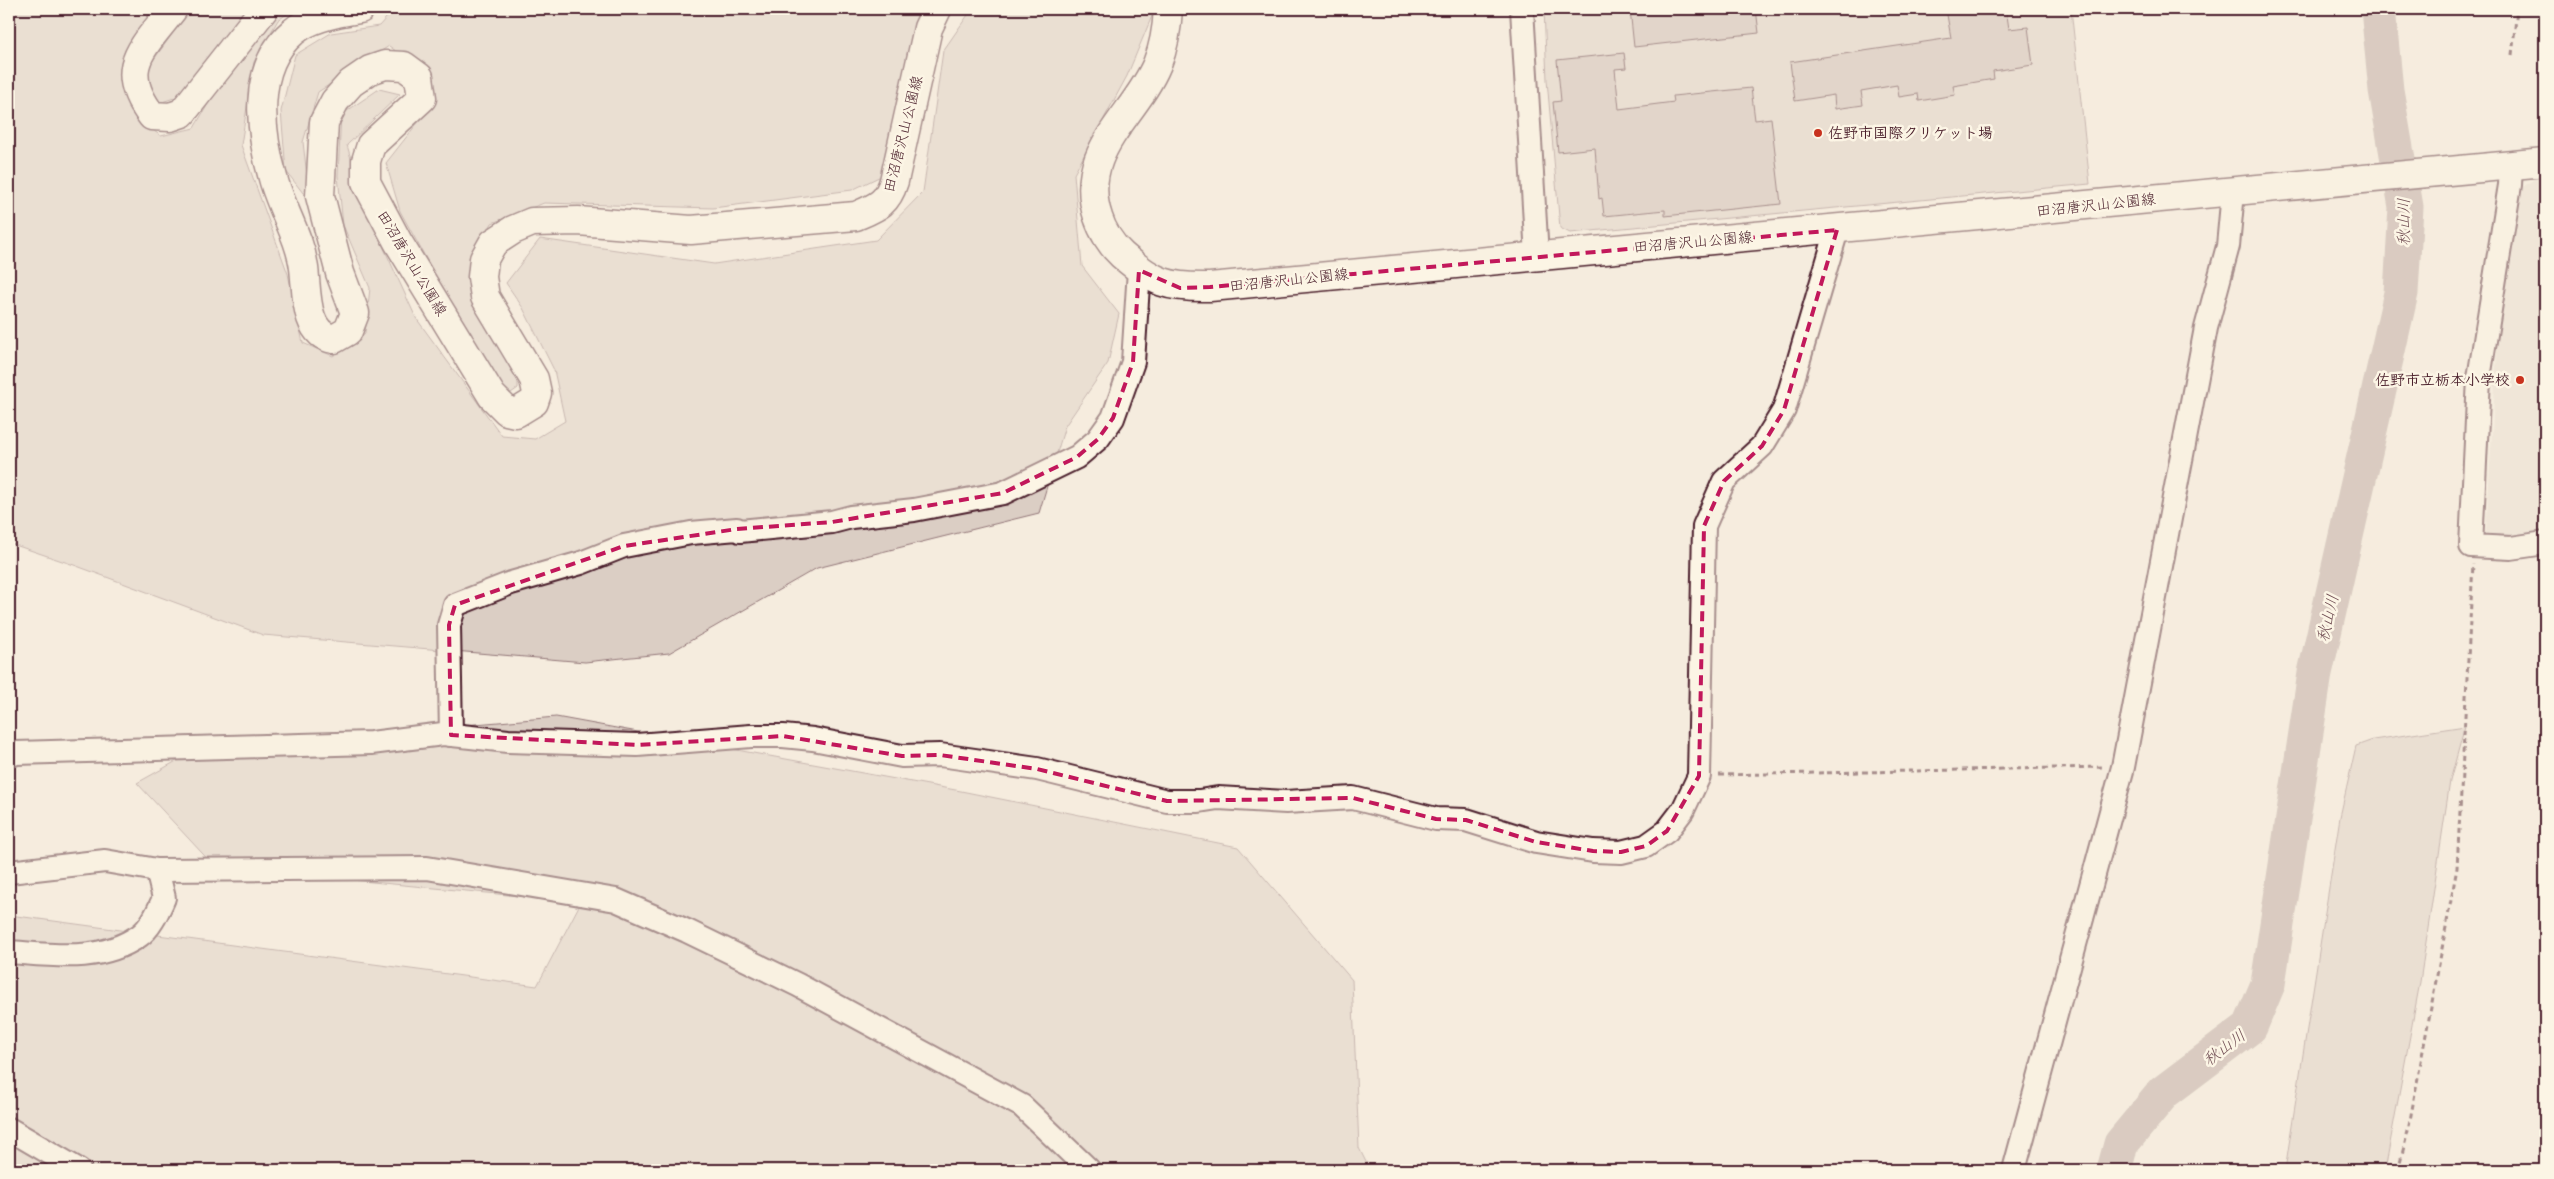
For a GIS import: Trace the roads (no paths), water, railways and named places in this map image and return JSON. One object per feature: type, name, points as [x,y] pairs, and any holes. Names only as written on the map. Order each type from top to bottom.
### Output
[{"type":"main road","points":[[173,9],[135,59],[133,76],[138,93],[152,116],[170,117],[182,113],[264,9]]},
{"type":"main road","name":"田沼唐沢山公園線","points":[[360,9],[334,13],[293,32],[281,45],[268,68],[263,96],[262,134],[273,179],[304,265],[311,318],[321,334],[334,339],[348,332],[355,313],[340,273],[320,196],[324,122],[336,101],[351,83],[370,70],[385,65],[404,66],[419,78],[422,98],[371,145],[366,161],[366,182],[398,242],[492,396],[507,411],[516,413],[534,402],[537,393],[534,380],[486,297],[482,277],[484,260],[493,243],[513,230],[532,222],[578,221],[691,230],[856,216],[879,206],[890,196],[928,28],[937,9]]},
{"type":"main road","name":"田沼唐沢山公園線","points":[[1168,9],[1164,43],[1156,66],[1114,130],[1099,157],[1093,178],[1093,203],[1101,228],[1117,251],[1139,270],[1157,281],[1180,288],[1210,288],[2545,162]]},
{"type":"street","points":[[1522,9],[1537,256]]},
{"type":"street","points":[[2506,166],[2510,185],[2479,378],[2471,546],[2511,548],[2545,543]]},
{"type":"street","points":[[2014,1170],[2123,767],[2206,328],[2228,246],[2233,192]]},
{"type":"street","points":[[9,756],[16,753],[371,743],[451,735],[508,741],[638,745],[751,736],[783,736],[813,739],[902,756],[940,755],[1037,769],[1167,801],[1199,801],[1218,798],[1286,802],[1353,798],[1436,819],[1466,820],[1536,842],[1593,851],[1622,852],[1646,846],[1667,831],[1682,810],[1699,776],[1704,526],[1724,482],[1762,446],[1784,410],[1837,230]]},
{"type":"street","points":[[451,735],[449,625],[455,604],[511,583],[581,563],[624,546],[691,533],[832,522],[851,517],[914,510],[1003,493],[1077,457],[1098,438],[1113,418],[1133,362],[1139,270]]},
{"type":"street","points":[[9,872],[105,861],[157,870],[427,868],[616,900],[687,931],[798,985],[1022,1106],[1089,1170]]},
{"type":"street","points":[[9,952],[80,957],[117,947],[140,936],[150,925],[164,898],[157,870]]},
{"type":"street","points":[[9,1129],[79,1170]]},
{"type":"waterway","name":"秋山川","points":[[2114,1170],[2121,1144],[2164,1092],[2250,1027],[2268,984],[2315,673],[2401,293],[2406,207],[2386,90],[2378,9]]},
{"type":"place","name":"佐野市国際クリケット場","points":[[1818,133]]},
{"type":"place","name":"佐野市立栃本小学校","points":[[2520,380]]}]
